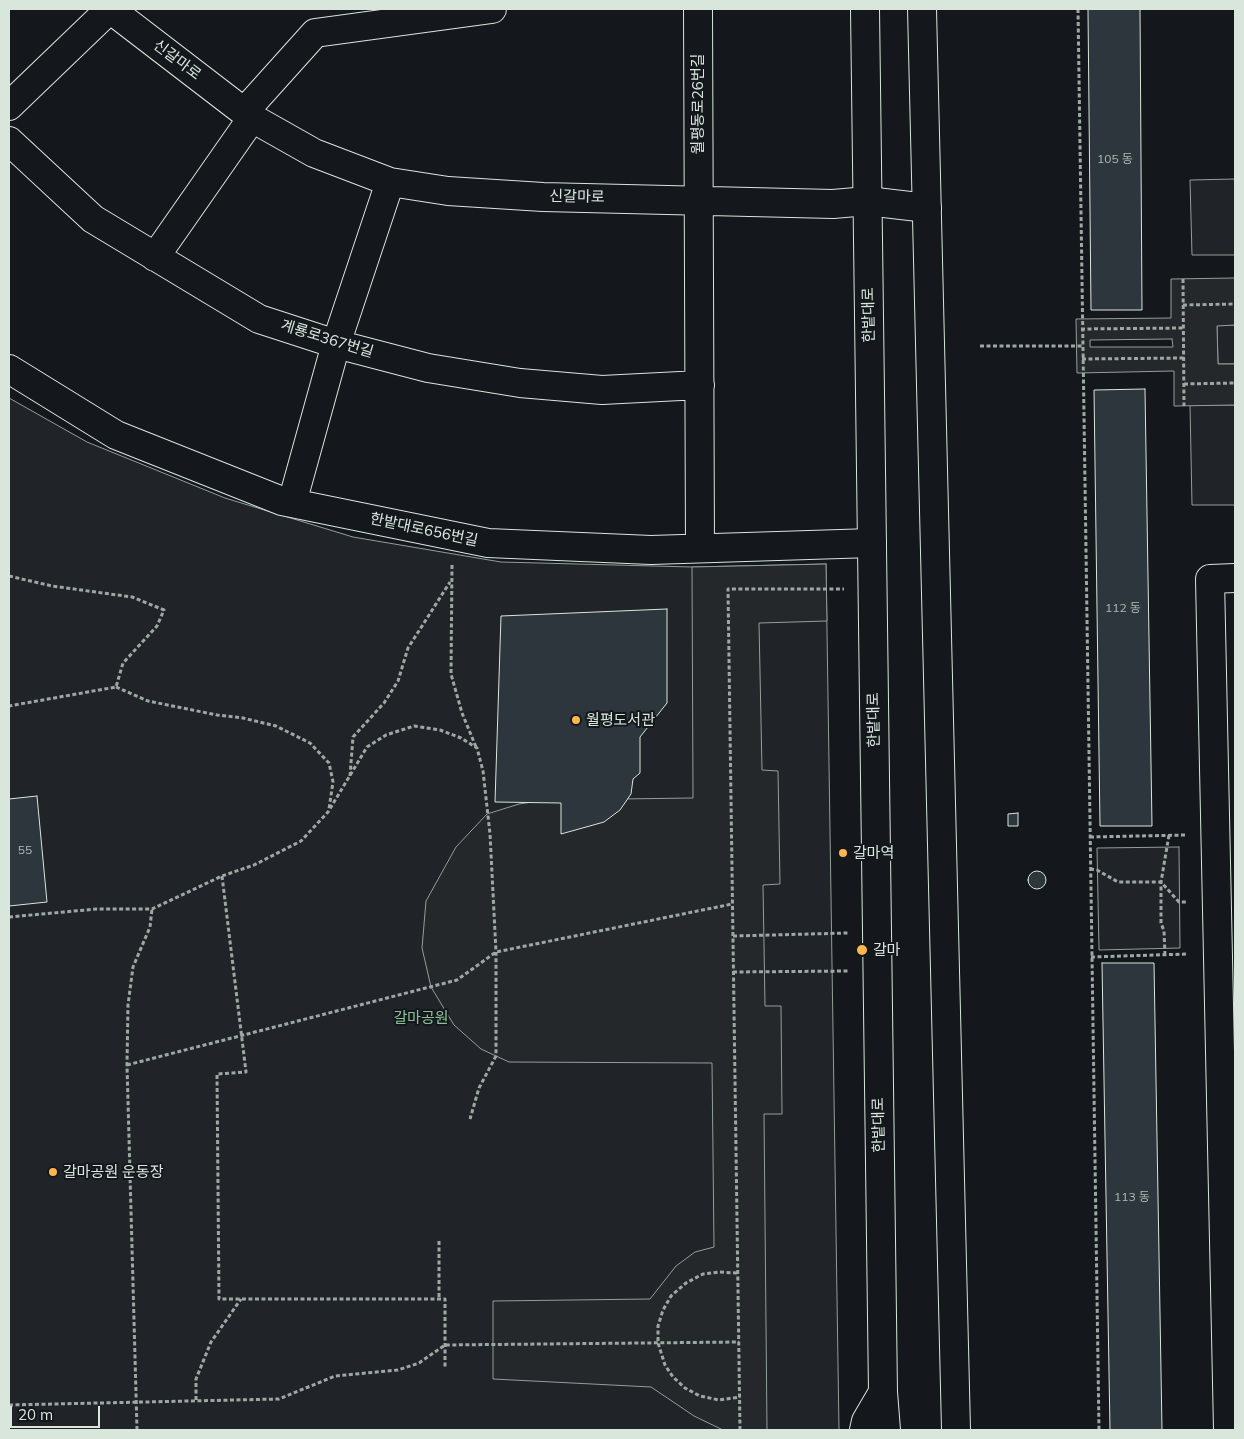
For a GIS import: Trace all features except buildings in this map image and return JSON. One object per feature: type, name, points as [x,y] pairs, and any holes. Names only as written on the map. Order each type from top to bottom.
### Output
[{"type":"street","points":[[9,106],[110,9]]},
{"type":"street","name":"신갈마로","points":[[110,9],[248,115],[314,154],[390,182],[448,191],[543,197],[698,199],[833,204],[867,201],[927,208]]},
{"type":"street","points":[[156,257],[248,115],[315,33],[492,9]]},
{"type":"street","name":"월평동로26번길","points":[[698,9],[700,548]]},
{"type":"street","name":"한밭대로","points":[[865,9],[883,1392],[886,1430]]},
{"type":"street","points":[[922,9],[956,1430]]},
{"type":"street","name":"계룡로367번길","points":[[9,141],[93,219],[259,319],[336,344],[428,368],[520,383],[602,390],[700,385]]},
{"type":"street","points":[[292,503],[336,344],[390,182]]},
{"type":"street","name":"한밭대로656번길","points":[[9,369],[116,435],[292,503],[488,543],[651,550],[872,543]]},
{"type":"street","points":[[1228,1430],[1227,978],[1210,579],[1235,578]]},
{"type":"street","points":[[954,1388],[965,1430]]},
{"type":"street","points":[[864,1430],[866,1421],[883,1392]]},
{"type":"path","points":[[1078,9],[1081,328],[1099,1430]]},
{"type":"path","points":[[1183,279],[1184,406]]},
{"type":"path","points":[[1183,305],[1235,304]]},
{"type":"path","points":[[1081,328],[1183,328]]},
{"type":"path","points":[[980,346],[1082,346]]},
{"type":"path","points":[[1082,359],[1184,358]]},
{"type":"path","points":[[1184,384],[1235,383]]},
{"type":"path","points":[[454,536],[450,582],[451,674],[462,713],[483,771],[490,834],[496,952],[496,1056],[479,1088],[470,1119]]},
{"type":"path","points":[[9,576],[52,586],[132,597],[164,610],[157,626],[123,663],[116,686]]},
{"type":"path","points":[[350,778],[353,738],[384,703],[398,681],[408,648],[450,582]]},
{"type":"path","points":[[740,1430],[736,1273],[728,589],[844,589]]},
{"type":"path","points":[[9,706],[116,686],[148,701],[276,726],[310,743],[329,763],[333,782],[328,812]]},
{"type":"path","points":[[9,917],[97,910],[152,909],[222,876],[254,865],[301,841],[328,812],[367,747],[386,735],[414,726],[440,730],[461,738],[476,748]]},
{"type":"path","points":[[1165,955],[1164,932],[1161,923],[1161,882],[1165,847],[1169,835]]},
{"type":"path","points":[[1090,837],[1188,835]]},
{"type":"path","points":[[1090,869],[1097,870],[1118,882],[1161,882],[1179,902],[1189,902]]},
{"type":"path","points":[[222,876],[246,1072],[217,1074],[219,1299],[445,1299],[445,1368]]},
{"type":"path","points":[[127,1065],[457,980],[496,952],[732,904]]},
{"type":"path","points":[[137,1430],[127,1065],[128,1005],[133,967],[150,927],[152,909]]},
{"type":"path","points":[[733,936],[849,933]]},
{"type":"path","points":[[1091,957],[1189,954]]},
{"type":"path","points":[[733,972],[850,971]]},
{"type":"path","points":[[439,1242],[439,1299]]},
{"type":"path","points":[[736,1273],[719,1272],[703,1274],[686,1283],[671,1296],[663,1310],[658,1326],[658,1342],[665,1365],[673,1377],[685,1388],[700,1396],[719,1400],[740,1397]]},
{"type":"path","points":[[196,1400],[196,1379],[211,1342],[242,1299]]},
{"type":"path","points":[[9,1405],[279,1399],[335,1376],[373,1370],[398,1370],[419,1363],[445,1345],[739,1342]]},
{"type":"green space","points":[[1235,179],[1235,255],[1192,255],[1190,180]]},
{"type":"green space","points":[[1217,325],[1235,325],[1235,364],[1218,364]]},
{"type":"green space","name":"갈마공원","points":[[9,398],[87,442],[225,498],[353,537],[501,562],[692,567],[826,564],[839,1430],[9,1430]]},
{"type":"green space","points":[[1190,405],[1235,405],[1235,505],[1192,505]]},
{"type":"green space","points":[[1179,847],[1180,948],[1099,950],[1097,848]]},
{"type":"shaded area","points":[[1235,278],[1235,325],[1217,326],[1218,364],[1235,364],[1235,405],[1174,406],[1174,371],[1077,373],[1076,319],[1171,318],[1171,279]],"holes":[[[1172,339],[1173,347],[1090,347],[1090,340]]]},
{"type":"shaded area","points":[[826,564],[827,621],[759,623],[762,770],[778,771],[780,884],[763,885],[765,1006],[781,1006],[782,1114],[764,1114],[767,1430],[723,1430],[694,1416],[651,1387],[493,1379],[493,1301],[650,1299],[676,1266],[695,1252],[714,1247],[712,1063],[509,1062],[481,1049],[454,1025],[431,987],[422,948],[426,901],[456,847],[487,814],[519,804],[546,800],[693,798],[692,567]]},
{"type":"place","name":"월평도서관","points":[[576,720]]},
{"type":"place","name":"갈마역","points":[[843,853]]},
{"type":"place","name":"갈마","points":[[862,950]]},
{"type":"place","name":"갈마공원 운동장","points":[[53,1172]]}]
